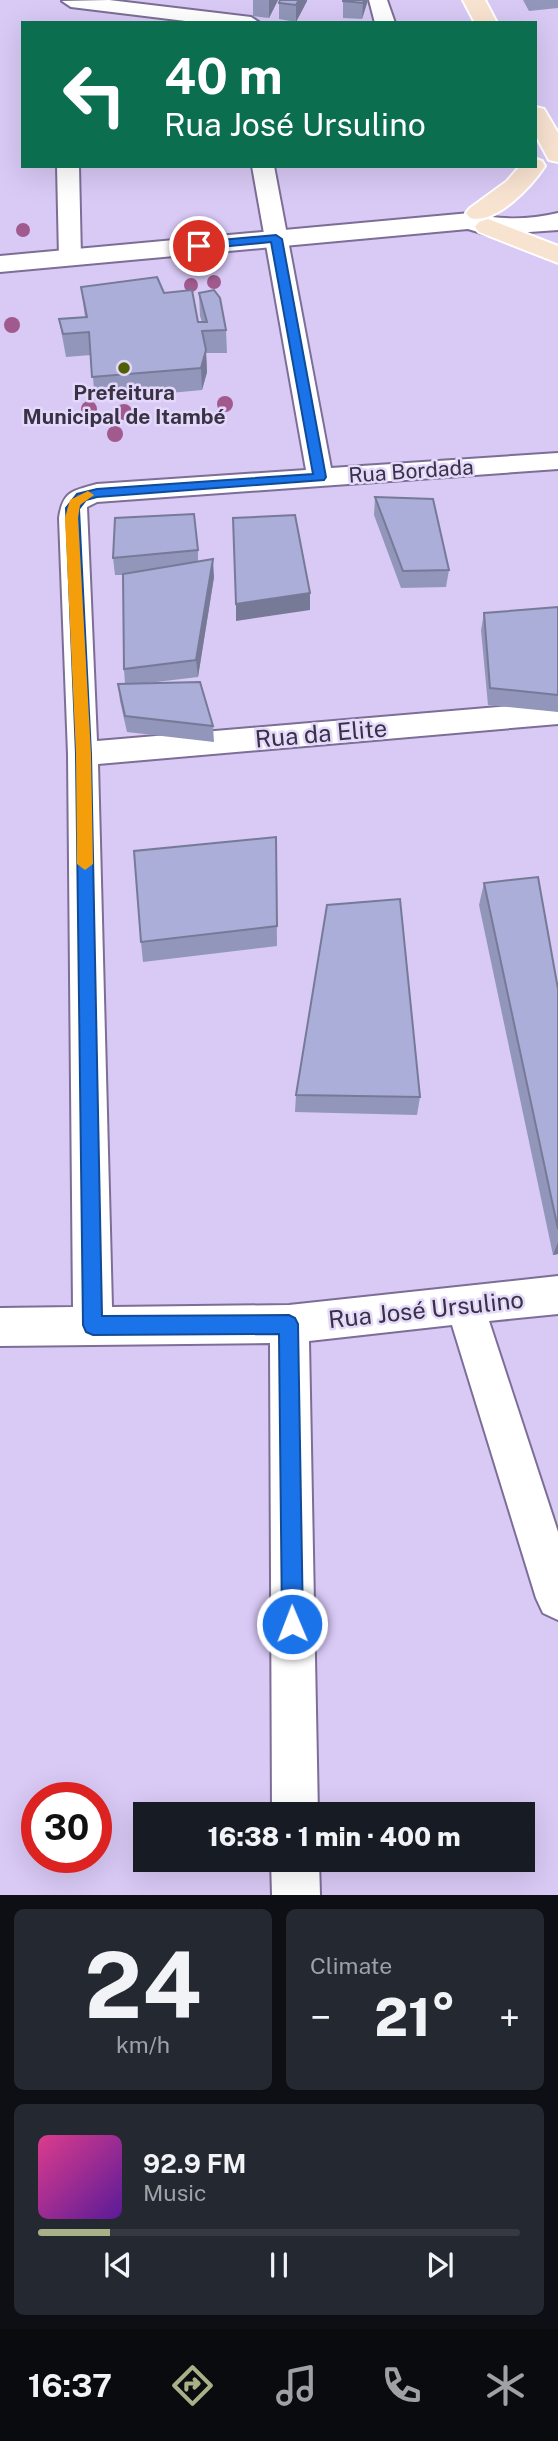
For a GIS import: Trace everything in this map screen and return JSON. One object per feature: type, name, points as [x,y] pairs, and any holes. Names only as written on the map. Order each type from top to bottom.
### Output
[{"type":"main road","points":[[474,0],[485,21]]},
{"type":"main road","points":[[547,127],[558,155]]},
{"type":"main road","points":[[537,161],[542,154],[547,127]]},
{"type":"main road","points":[[531,168],[479,220],[558,254]]},
{"type":"street","points":[[74,21],[71,0],[232,21]]},
{"type":"street","points":[[229,0],[240,21]]},
{"type":"street","points":[[378,0],[384,21]]},
{"type":"street","points":[[133,21],[160,13]]},
{"type":"street","points":[[68,168],[70,258]]},
{"type":"street","points":[[263,168],[320,477]]},
{"type":"street","points":[[0,264],[479,220],[540,205],[558,206]]},
{"type":"street","points":[[479,220],[551,224],[558,221]]},
{"type":"street","name":"Rua Bordada","points":[[83,754],[72,518],[74,503],[82,497],[97,493],[558,461]]},
{"type":"street","name":"Rua da Elite","points":[[83,754],[558,713]]},
{"type":"street","points":[[83,754],[93,1325]]},
{"type":"street","name":"Rua José Ursulino","points":[[0,1327],[289,1324],[558,1295]]},
{"type":"street","points":[[465,1306],[558,1598]]},
{"type":"street","points":[[289,1324],[295,1802]]},
{"type":"street","points":[[295,1872],[296,1895]]},
{"type":"building","points":[[280,0],[299,0],[296,5],[279,3]]},
{"type":"building","points":[[343,0],[364,0],[363,3]]},
{"type":"building","points":[[157,277],[164,293],[192,290],[198,322],[207,322],[199,293],[214,290],[220,298],[226,330],[202,331],[206,350],[201,368],[92,377],[89,332],[63,334],[59,319],[87,317],[81,287]]},
{"type":"building","points":[[375,497],[433,499],[449,570],[403,571]]},
{"type":"building","points":[[194,514],[198,550],[113,558],[115,518]]},
{"type":"building","points":[[295,515],[310,593],[236,604],[233,518]]},
{"type":"building","points":[[213,559],[196,660],[124,669],[123,574]]},
{"type":"building","points":[[558,607],[558,695],[490,688],[484,613]]},
{"type":"building","points":[[200,682],[213,726],[125,716],[118,684]]},
{"type":"building","points":[[276,837],[277,926],[141,942],[134,851]]},
{"type":"building","points":[[538,877],[558,989],[558,1229],[484,883]]},
{"type":"building","points":[[400,899],[420,1097],[296,1095],[327,905]]},
{"type":"slow traffic","points":[[85,864],[72,508],[74,503],[88,495]]},
{"type":"place","name":"Prefeitura Municipal de Itambé","points":[[124,368]]},
{"type":"route","points":[[199,246],[276,239],[320,477],[97,493],[82,497],[72,508],[83,754],[93,1325],[289,1324],[292,1624]]}]
